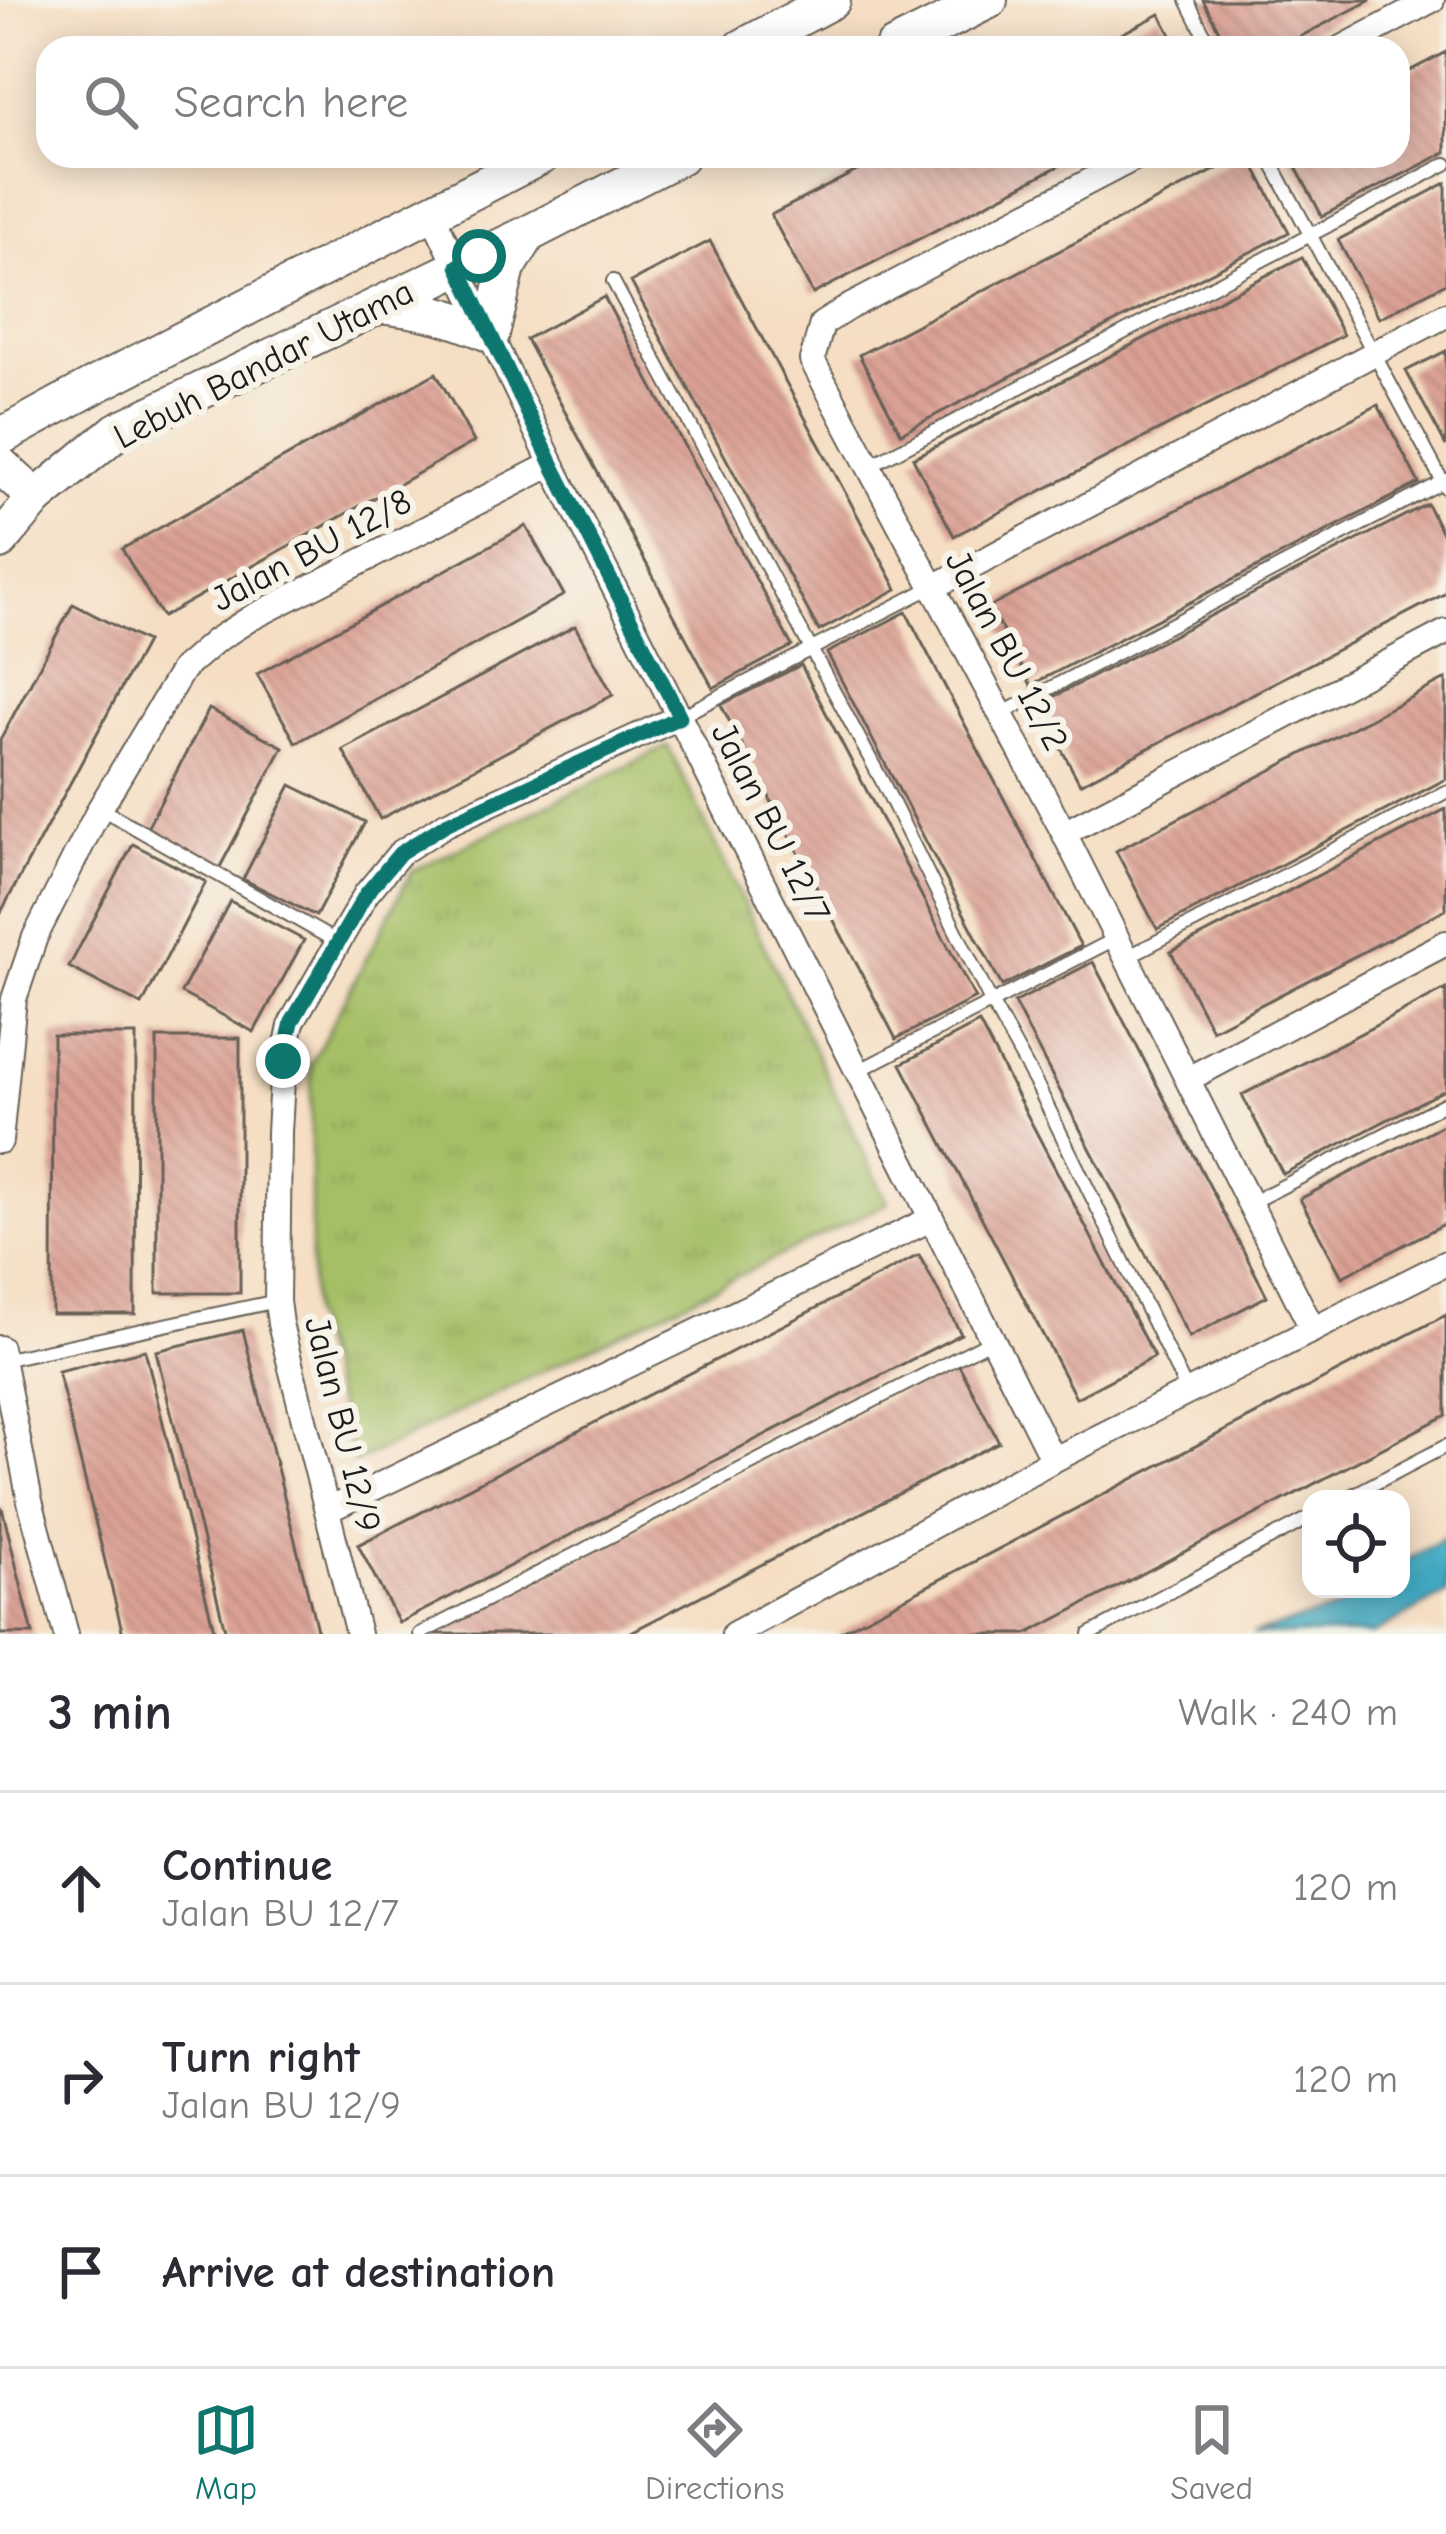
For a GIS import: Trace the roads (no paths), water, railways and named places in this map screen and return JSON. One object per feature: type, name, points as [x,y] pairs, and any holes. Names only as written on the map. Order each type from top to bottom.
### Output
[{"type":"main road","points":[[764,36],[832,0]]},
{"type":"main road","points":[[917,36],[989,0]]},
{"type":"main road","name":"Lebuh Bandar Utama","points":[[0,437],[518,168]]},
{"type":"main road","name":"Lebuh Bandar Utama","points":[[0,540],[36,497],[117,431],[657,168]]},
{"type":"main road","points":[[380,305],[456,318],[491,334],[507,268],[528,234]]},
{"type":"main road","points":[[0,465],[36,497]]},
{"type":"street","points":[[1364,36],[1432,0]]},
{"type":"street","name":"Jalan BU 12/2","points":[[1115,168],[822,324],[812,360],[1064,832],[1313,1330]]},
{"type":"street","name":"Jalan BU 12/7","points":[[432,214],[552,464],[1053,1460]]},
{"type":"street","points":[[934,587],[1446,315]]},
{"type":"street","name":"Jalan BU 12/8","points":[[0,1141],[14,999],[35,937],[100,808],[183,669],[251,618],[552,464]]},
{"type":"street","points":[[1064,832],[1446,632]]},
{"type":"street","name":"Jalan BU 12/9","points":[[358,1634],[277,1301],[279,1132],[283,1061],[292,1022],[366,894],[400,853],[446,824],[680,717]]},
{"type":"street","points":[[1188,1079],[1446,943]]},
{"type":"street","points":[[328,1510],[932,1219]]},
{"type":"street","points":[[734,1634],[1053,1460],[1446,1263]]},
{"type":"street","points":[[0,1348],[30,1501],[66,1634]]},
{"type":"lane","points":[[1187,0],[1205,36]]},
{"type":"lane","points":[[869,466],[1446,164]]},
{"type":"lane","points":[[1001,713],[1445,483],[1275,168]]},
{"type":"lane","points":[[613,280],[882,781],[1188,1393]]},
{"type":"lane","points":[[680,717],[934,587]]},
{"type":"lane","points":[[857,1071],[991,1002],[1122,947],[1446,792]]},
{"type":"lane","points":[[100,808],[338,943]]},
{"type":"lane","points":[[1250,1203],[1446,1103]]},
{"type":"lane","points":[[1,1360],[277,1301]]},
{"type":"lane","points":[[420,1634],[992,1340]]},
{"type":"lane","points":[[1362,1490],[1446,1446]]},
{"type":"lane","points":[[1090,1634],[1302,1522]]},
{"type":"water","points":[[1446,1537],[1446,1594],[1373,1634],[1252,1634],[1338,1609],[1353,1598],[1410,1598],[1410,1558]]}]
